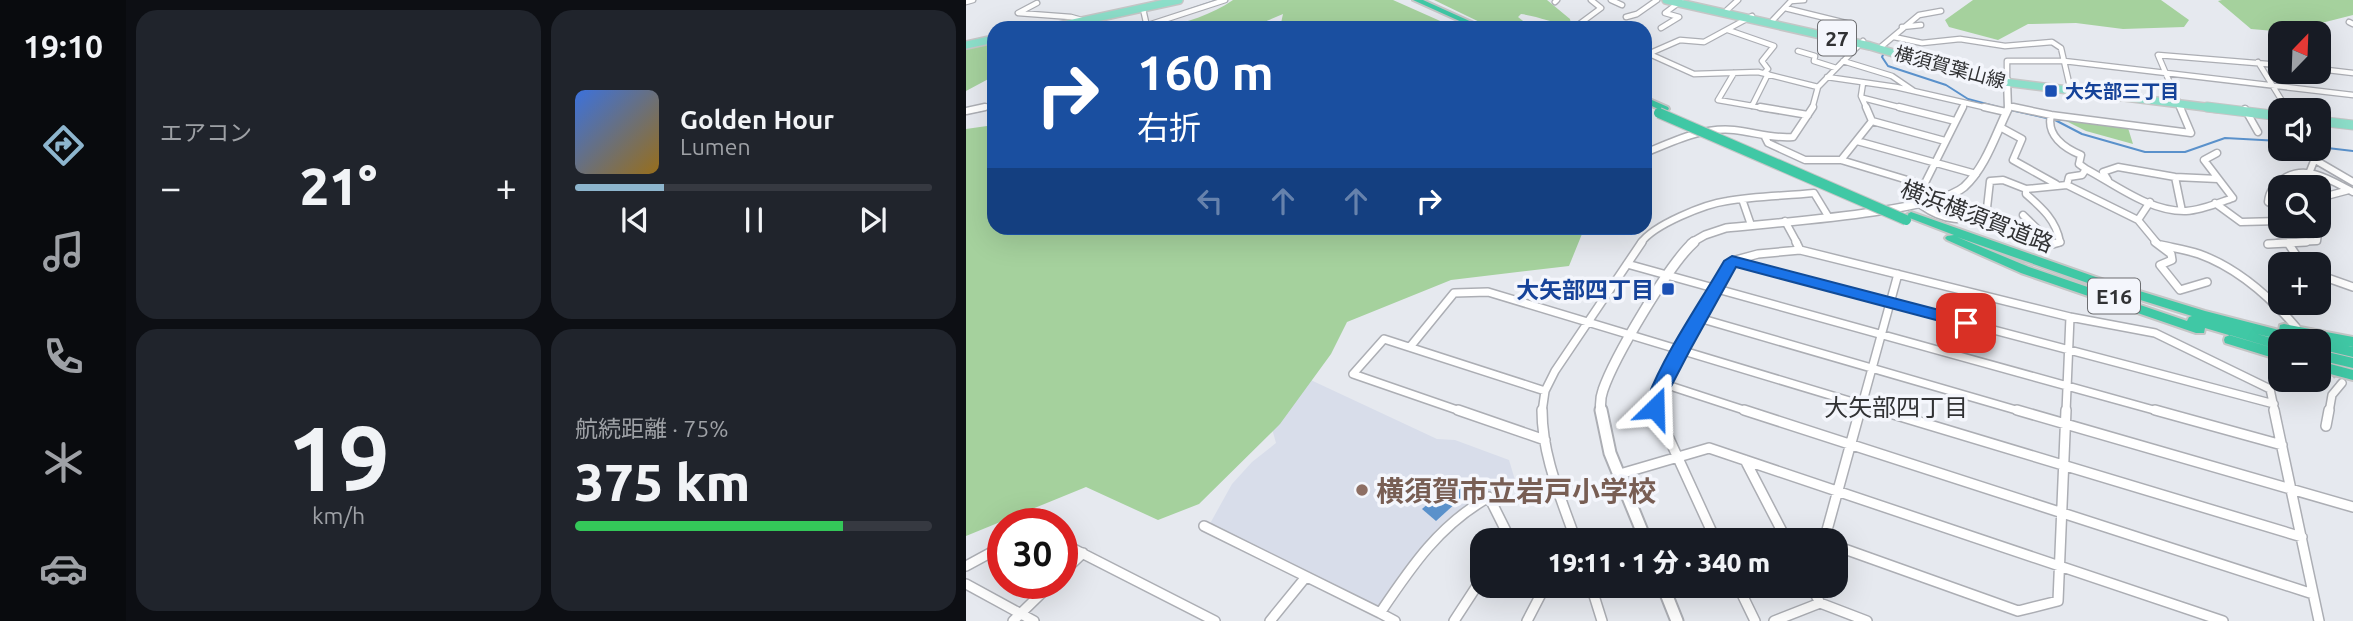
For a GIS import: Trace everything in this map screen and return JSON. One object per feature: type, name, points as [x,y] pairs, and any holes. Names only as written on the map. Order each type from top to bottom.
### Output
[{"type":"highway","points":[[1405,0],[1452,21]]},
{"type":"highway","points":[[1417,0],[1465,21]]},
{"type":"highway","points":[[1423,0],[1460,19]]},
{"type":"highway","name":"横浜横須賀道路","points":[[1652,105],[1951,238],[2123,299],[2268,341]]},
{"type":"highway","name":"横浜横須賀道路","points":[[1652,109],[1662,111]]},
{"type":"highway","name":"横浜横須賀道路","points":[[1909,218],[2090,281],[2268,331]]},
{"type":"highway","points":[[1951,238],[2043,277],[2268,351]]},
{"type":"highway","points":[[2090,281],[2353,342]]},
{"type":"highway","points":[[2331,347],[2353,352]]},
{"type":"highway","points":[[2331,358],[2353,363]]},
{"type":"highway","points":[[2331,371],[2348,379]]},
{"type":"main road","points":[[1086,21],[1179,0]]},
{"type":"main road","name":"横須賀葉山線","points":[[1666,0],[1727,10],[1832,34],[1959,74],[2178,102]]},
{"type":"main road","name":"横須賀葉山線","points":[[1679,1],[1882,46],[1947,67],[2007,81],[2268,114]]},
{"type":"main road","points":[[966,45],[987,40]]},
{"type":"main road","points":[[2331,121],[2353,124]]},
{"type":"street","points":[[966,2],[973,0]]},
{"type":"street","points":[[1160,21],[1225,0]]},
{"type":"street","points":[[1583,21],[1601,8],[1591,0]]},
{"type":"street","points":[[1611,0],[1622,5]]},
{"type":"street","points":[[1626,17],[1657,0]]},
{"type":"street","points":[[1727,10],[1738,0]]},
{"type":"street","points":[[1782,0],[1804,0]]},
{"type":"street","points":[[1661,28],[1679,17],[1665,13],[1679,1]]},
{"type":"street","points":[[1773,20],[1791,1]]},
{"type":"street","points":[[1037,3],[1018,13],[1071,17],[1086,21]]},
{"type":"street","points":[[1785,8],[1850,24],[1843,31],[1832,34]]},
{"type":"street","points":[[1143,9],[1146,21]]},
{"type":"street","points":[[1882,46],[1919,15],[1941,11]]},
{"type":"street","points":[[1652,51],[1685,39],[1704,42],[1751,17]]},
{"type":"street","points":[[1902,27],[1921,25]]},
{"type":"street","points":[[1728,30],[1774,46],[1762,61],[1768,69],[1752,106]]},
{"type":"street","points":[[1894,37],[1922,43],[1960,39],[2005,47],[2052,42],[2060,47],[2070,87]]},
{"type":"street","points":[[1652,150],[1691,133],[1725,130],[1776,139],[1793,137],[1808,115],[1818,87],[1862,42]]},
{"type":"street","points":[[1798,51],[1815,56],[1814,61],[1836,68]]},
{"type":"street","points":[[1652,55],[1694,74],[1766,74],[1818,87]]},
{"type":"street","points":[[1828,77],[2050,117],[2191,133],[2158,55],[2268,63]]},
{"type":"street","points":[[1843,61],[1880,72],[1910,85],[1914,91]]},
{"type":"street","points":[[1641,528],[1603,430],[1600,395],[1670,275],[1689,246],[1698,239],[1726,228],[1921,205],[1962,189],[1976,174],[2008,109],[2007,61],[2064,61],[2353,95]]},
{"type":"street","points":[[2258,62],[2281,98]]},
{"type":"street","points":[[2331,70],[2353,73]]},
{"type":"street","points":[[1734,73],[1718,100],[1808,115]]},
{"type":"street","points":[[1863,83],[1863,98],[1872,121]]},
{"type":"street","points":[[1863,98],[1955,121]]},
{"type":"street","points":[[1765,137],[1768,143],[1805,160],[1841,160],[1924,185],[1965,103]]},
{"type":"street","points":[[966,111],[987,106]]},
{"type":"street","points":[[2246,111],[2258,132]]},
{"type":"street","points":[[2050,117],[2049,127],[2066,150],[2081,155],[2079,164],[2086,169],[2150,202],[2182,211],[2233,198],[2204,160],[2217,153]]},
{"type":"street","points":[[1841,160],[1872,121]]},
{"type":"street","points":[[1872,121],[1945,141]]},
{"type":"street","points":[[2000,127],[2022,139],[2013,160],[2057,184]]},
{"type":"street","points":[[1857,141],[1976,174]]},
{"type":"street","points":[[2310,170],[2314,161],[2317,161],[2353,182]]},
{"type":"street","points":[[2109,180],[2103,172],[2111,168],[2175,177],[2218,179]]},
{"type":"street","points":[[2067,185],[2069,177],[2082,174],[2086,169]]},
{"type":"street","points":[[2289,175],[2310,170],[2351,191]]},
{"type":"street","points":[[2175,177],[2182,211]]},
{"type":"street","points":[[1921,205],[1934,216],[1954,219],[1984,212],[1987,208],[1990,181],[2003,180],[2026,189],[2067,185],[2138,220],[2157,244],[2171,254],[2172,260],[2160,265],[2180,290],[2207,282]]},
{"type":"street","points":[[2023,215],[2053,244],[2060,242],[2053,218],[2026,194],[2026,189]]},
{"type":"street","points":[[2331,195],[2351,191]]},
{"type":"street","points":[[1652,230],[1724,201],[1814,193],[1828,216]]},
{"type":"street","points":[[1742,199],[1751,225]]},
{"type":"street","points":[[2138,220],[2150,202]]},
{"type":"street","points":[[2215,203],[2241,222],[2268,221]]},
{"type":"street","points":[[1785,221],[1800,250]]},
{"type":"street","points":[[1571,528],[1548,461],[1542,423],[1545,391],[1646,235]]},
{"type":"street","points":[[2268,244],[2318,241],[2318,238]]},
{"type":"street","points":[[2288,243],[2294,252]]},
{"type":"street","points":[[2157,244],[2204,256],[2229,268],[2260,291],[2296,327]]},
{"type":"street","points":[[1710,528],[1655,408],[1681,350],[1732,261],[1758,254],[1800,250],[2070,317],[2155,333],[2270,389],[2319,621]]},
{"type":"street","points":[[1732,261],[2274,404]]},
{"type":"street","points":[[1627,264],[2282,445]]},
{"type":"street","points":[[1828,528],[1898,275]]},
{"type":"street","points":[[2331,279],[2353,287]]},
{"type":"street","points":[[1410,347],[1454,293],[1488,292],[2302,537]]},
{"type":"street","points":[[1699,317],[2353,507]]},
{"type":"street","points":[[1848,551],[2018,616],[2058,601],[2070,317]]},
{"type":"street","points":[[1545,391],[1384,339],[1353,374],[1545,440]]},
{"type":"street","points":[[2326,426],[2332,395],[2348,379]]},
{"type":"street","points":[[1664,384],[2314,594]]},
{"type":"street","points":[[1619,474],[1709,448],[2223,621]]},
{"type":"street","points":[[1745,460],[1780,528]]},
{"type":"street","points":[[1380,613],[1424,548],[1446,524],[1467,508],[1489,497],[1504,528]]},
{"type":"street","points":[[1204,526],[1395,621]]},
{"type":"street","points":[[1078,551],[1215,621]]},
{"type":"street","points":[[1078,558],[1083,553]]},
{"type":"street","points":[[966,566],[987,555]]},
{"type":"street","points":[[1270,621],[1305,578]]},
{"type":"street","points":[[966,583],[1017,617],[1034,621]]},
{"type":"street","points":[[1454,621],[1470,596]]},
{"type":"street","points":[[1527,621],[1539,598]]},
{"type":"street","points":[[1595,598],[1602,621]]},
{"type":"street","points":[[1668,598],[1677,621]]},
{"type":"street","points":[[1744,598],[1755,621]]},
{"type":"street","points":[[1817,598],[1820,603],[1867,621]]},
{"type":"street","points":[[1017,617],[1036,599]]},
{"type":"street","points":[[1774,621],[1820,603]]},
{"type":"shaded area","name":"横須賀市立岩戸小学校","points":[[1300,375],[1437,439],[1455,440],[1509,460],[1515,480],[1483,495],[1450,517],[1435,531],[1382,605],[1375,608],[1207,529],[1232,484],[1252,462],[1276,443],[1269,418]]},
{"type":"green space","points":[[1233,0],[1393,0],[1440,21],[1281,21],[1283,14],[1266,21],[1186,21]]},
{"type":"green space","points":[[1434,0],[1547,0],[1570,21],[1551,21],[1521,14],[1518,17],[1523,21],[1478,21]]},
{"type":"green space","points":[[1973,0],[2161,0],[2189,20],[2184,27],[2123,29],[2076,23],[2028,24],[1998,40],[1949,27],[1945,20]]},
{"type":"green space","points":[[2353,0],[2353,15],[2329,21],[2268,21],[2268,30],[2251,29],[2218,1]]},
{"type":"green space","points":[[987,44],[987,80],[966,91],[966,48]]},
{"type":"green space","points":[[2060,118],[2128,128],[2133,144],[2086,131]]},
{"type":"green space","points":[[987,126],[987,235],[1582,235],[1569,266],[1451,280],[1347,322],[1331,354],[1280,424],[1199,504],[1158,520],[1086,487],[1035,508],[987,508],[987,527],[966,536],[966,129]]},
{"type":"water","points":[[1454,481],[1468,492],[1436,521],[1422,509]]},
{"type":"waterway","points":[[1188,10],[1218,0]]},
{"type":"waterway","points":[[1884,53],[1882,57],[1888,66],[1946,85],[1968,99],[1998,107]]},
{"type":"waterway","points":[[2011,110],[2055,120],[2082,134],[2145,152],[2185,152],[2225,138],[2268,140]]},
{"type":"waterway","points":[[2331,148],[2353,151]]},
{"type":"tunnel","points":[[2331,370],[2342,383]]},
{"type":"place","name":"大矢部三丁目","points":[[2051,91]]},
{"type":"place","name":"大矢部四丁目","points":[[1668,289]]},
{"type":"place","name":"横須賀市立岩戸小学校","points":[[1362,490]]},
{"type":"district","name":"大矢部四丁目","points":[[1896,407]]},
{"type":"route","points":[[1655,408],[1657,398],[1681,350],[1732,261],[1966,323]]}]
